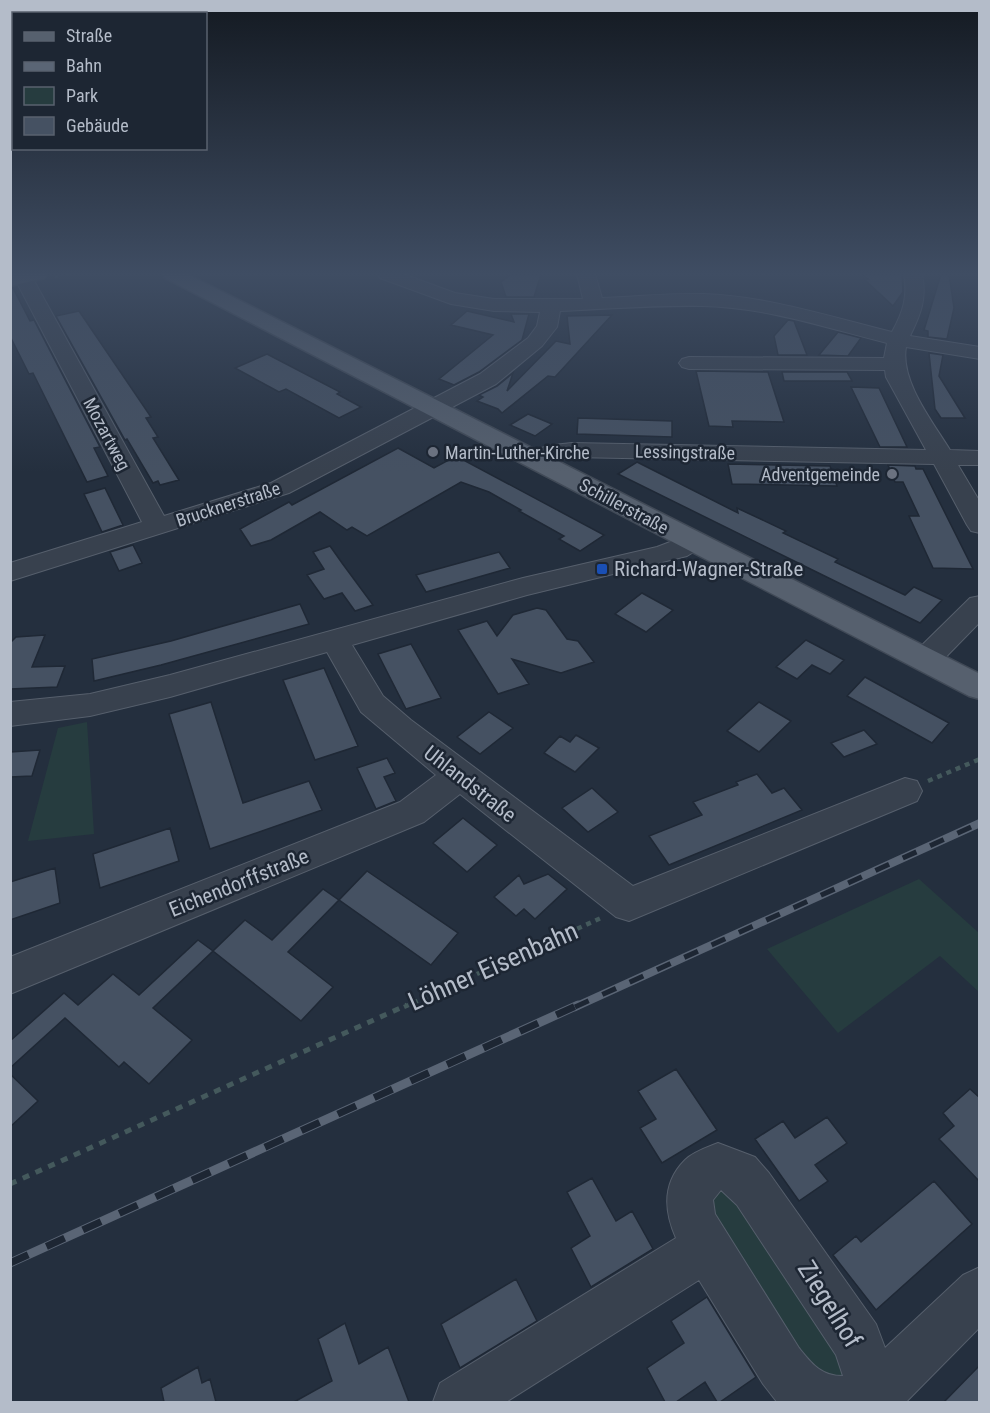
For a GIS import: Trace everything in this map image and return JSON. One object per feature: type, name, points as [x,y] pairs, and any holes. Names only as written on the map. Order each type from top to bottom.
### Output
[{"type":"main road","name":"Schillerstraße","points":[[301,340],[691,542],[980,688]]},
{"type":"street","name":"Mozartweg","points":[[57,340],[157,527]]},
{"type":"street","name":"Brucknerstraße","points":[[10,572],[280,488],[488,379],[529,348],[536,340]]},
{"type":"street","points":[[898,340],[893,364],[897,377],[980,525]]},
{"type":"street","points":[[904,340],[980,353]]},
{"type":"street","points":[[689,363],[893,364]]},
{"type":"street","name":"Lessingstraße","points":[[536,460],[547,454],[572,450],[980,458]]},
{"type":"street","points":[[10,714],[90,705],[335,640],[522,587],[660,555],[678,550],[691,542]]},
{"type":"street","points":[[925,660],[980,605]]},
{"type":"street","name":"Uhlandstraße","points":[[335,640],[372,704],[460,776],[629,905]]},
{"type":"street","name":"Eichendorffstraße","points":[[10,976],[412,812],[460,776]]},
{"type":"street","points":[[629,905],[905,791]]},
{"type":"street","name":"Ziegelhof","points":[[718,1166],[739,1173],[753,1189],[858,1342],[877,1398],[855,1402],[835,1402],[814,1397],[797,1386],[781,1366],[706,1247],[692,1219],[689,1196],[701,1176],[718,1166]]},
{"type":"street","points":[[459,1402],[706,1247]]},
{"type":"street","points":[[877,1398],[980,1292]]},
{"type":"path","points":[[905,791],[980,759]]},
{"type":"path","name":"Löhner Eisenbahn","points":[[10,1184],[629,905]]},
{"type":"green space","points":[[87,722],[94,834],[28,841],[58,728]]},
{"type":"green space","points":[[919,879],[979,933],[979,992],[940,956],[838,1033],[767,949]]},
{"type":"green space","points":[[728,1185],[847,1365],[840,1380],[809,1380],[703,1193]]},
{"type":"building","points":[[12,340],[44,340],[100,447],[94,448],[108,476],[87,482],[33,373],[29,374]]},
{"type":"building","points":[[69,340],[99,340],[151,417],[146,418],[158,437],[153,438],[179,480],[160,485],[158,481],[153,483],[127,439],[125,440]]},
{"type":"building","points":[[487,340],[522,340],[479,372],[454,385],[439,379]]},
{"type":"building","points":[[570,340],[589,340],[555,377],[548,376],[502,413],[498,409],[477,401],[483,397],[479,395],[497,386],[513,373],[507,391],[556,341],[570,344]]},
{"type":"building","points":[[775,340],[801,340],[807,355],[778,355]]},
{"type":"building","points":[[831,340],[860,340],[848,356],[819,355]]},
{"type":"building","points":[[929,353],[943,355],[939,376],[965,418],[941,418],[935,409]]},
{"type":"building","points":[[267,354],[340,392],[337,394],[361,407],[339,418],[286,389],[279,392],[235,368]]},
{"type":"building","points":[[696,371],[768,372],[784,422],[732,421],[733,427],[709,426]]},
{"type":"building","points":[[782,372],[847,372],[852,381],[784,381]]},
{"type":"building","points":[[851,387],[879,388],[907,447],[880,447]]},
{"type":"building","points":[[528,414],[552,424],[535,436],[510,425]]},
{"type":"building","points":[[578,418],[672,421],[672,437],[577,434]]},
{"type":"building","points":[[398,448],[434,468],[456,456],[604,535],[580,551],[559,539],[564,536],[519,511],[521,510],[489,492],[461,482],[367,536],[352,527],[347,530],[320,512],[271,540],[251,546],[240,529],[289,502],[292,505]]},
{"type":"building","points":[[637,462],[738,513],[737,508],[786,531],[783,533],[838,559],[835,562],[905,595],[914,587],[942,600],[920,623],[618,474]]},
{"type":"building","points":[[728,464],[830,466],[837,486],[732,484]]},
{"type":"building","points":[[888,465],[915,466],[916,469],[923,469],[973,569],[933,568],[909,516],[919,516],[903,482],[895,482]]},
{"type":"building","points":[[105,488],[123,525],[102,532],[84,494]]},
{"type":"building","points":[[133,545],[142,563],[119,571],[110,552]]},
{"type":"building","points":[[330,546],[373,605],[355,611],[342,593],[324,599],[307,575],[324,569],[313,552]]},
{"type":"building","points":[[499,552],[510,568],[426,592],[416,575]]},
{"type":"building","points":[[642,593],[673,610],[646,632],[615,614]]},
{"type":"building","points":[[300,604],[309,624],[94,681],[92,659],[171,641]]},
{"type":"building","points":[[537,608],[546,610],[567,639],[578,641],[594,662],[561,673],[512,659],[529,684],[498,694],[458,630],[487,621],[497,636],[513,615]]},
{"type":"building","points":[[45,635],[32,667],[65,666],[57,687],[10,689],[10,643],[16,637]]},
{"type":"building","points":[[806,640],[844,660],[830,674],[812,665],[797,679],[776,667]]},
{"type":"building","points":[[411,644],[441,698],[406,709],[378,654]]},
{"type":"building","points":[[324,668],[358,746],[315,760],[283,680]]},
{"type":"building","points":[[865,677],[949,723],[932,743],[847,696]]},
{"type":"building","points":[[211,702],[243,803],[309,781],[322,810],[210,849],[169,714]]},
{"type":"building","points":[[759,702],[791,721],[759,752],[727,731]]},
{"type":"building","points":[[489,712],[513,728],[480,754],[457,737]]},
{"type":"building","points":[[864,730],[877,744],[844,757],[831,743]]},
{"type":"building","points":[[576,735],[599,748],[575,772],[544,753],[560,736],[570,742]]},
{"type":"building","points":[[40,750],[32,776],[10,777],[10,752]]},
{"type":"building","points":[[387,758],[395,773],[384,777],[396,801],[376,809],[357,768]]},
{"type":"building","points":[[757,774],[772,793],[784,788],[802,810],[669,865],[649,836],[702,815],[693,802],[738,785],[736,782]]},
{"type":"building","points":[[592,788],[618,812],[588,832],[562,808]]},
{"type":"building","points":[[463,818],[497,845],[467,872],[433,843]]},
{"type":"building","points":[[170,828],[179,861],[100,888],[93,854]]},
{"type":"building","points":[[55,868],[60,903],[10,920],[10,882]]},
{"type":"building","points":[[367,871],[458,933],[431,965],[339,900]]},
{"type":"building","points":[[548,874],[567,889],[535,919],[524,909],[516,916],[494,897],[519,875],[524,884]]},
{"type":"building","points":[[323,889],[339,900],[288,952],[333,987],[301,1021],[213,951],[245,920],[272,940]]},
{"type":"building","points":[[198,940],[213,951],[153,1008],[192,1040],[149,1084],[124,1062],[119,1067],[65,1018],[10,1068],[10,1041],[64,993],[78,1005],[113,974],[139,995]]},
{"type":"building","points":[[676,1069],[717,1130],[662,1163],[640,1128],[656,1119],[638,1091]]},
{"type":"building","points":[[10,1074],[38,1101],[10,1127]]},
{"type":"building","points":[[970,1089],[980,1098],[980,1182],[939,1139],[954,1126],[943,1113]]},
{"type":"building","points":[[827,1117],[847,1143],[815,1165],[828,1181],[799,1201],[755,1139],[783,1121],[795,1138]]},
{"type":"building","points":[[592,1178],[616,1221],[632,1211],[653,1249],[591,1287],[571,1248],[590,1236],[567,1192]]},
{"type":"building","points":[[934,1181],[972,1224],[876,1310],[833,1255],[856,1236],[861,1242]]},
{"type":"building","points":[[516,1279],[537,1321],[460,1368],[441,1324]]},
{"type":"building","points":[[707,1297],[756,1377],[720,1402],[717,1402],[705,1382],[676,1402],[665,1402],[647,1368],[684,1343],[671,1321]]},
{"type":"building","points":[[345,1323],[359,1364],[388,1347],[409,1402],[294,1402],[332,1381],[318,1339]]},
{"type":"building","points":[[980,1365],[980,1402],[944,1402]]},
{"type":"building","points":[[198,1367],[202,1383],[210,1379],[216,1402],[164,1402],[161,1388]]},
{"type":"railway","points":[[575,1007],[980,823]]},
{"type":"railway","points":[[10,1263],[578,1005]]},
{"type":"place","name":"Martin-Luther-Kirche","points":[[433,452]]},
{"type":"place","name":"Adventgemeinde","points":[[892,474]]},
{"type":"place","name":"Richard-Wagner-Straße","points":[[602,569]]}]
